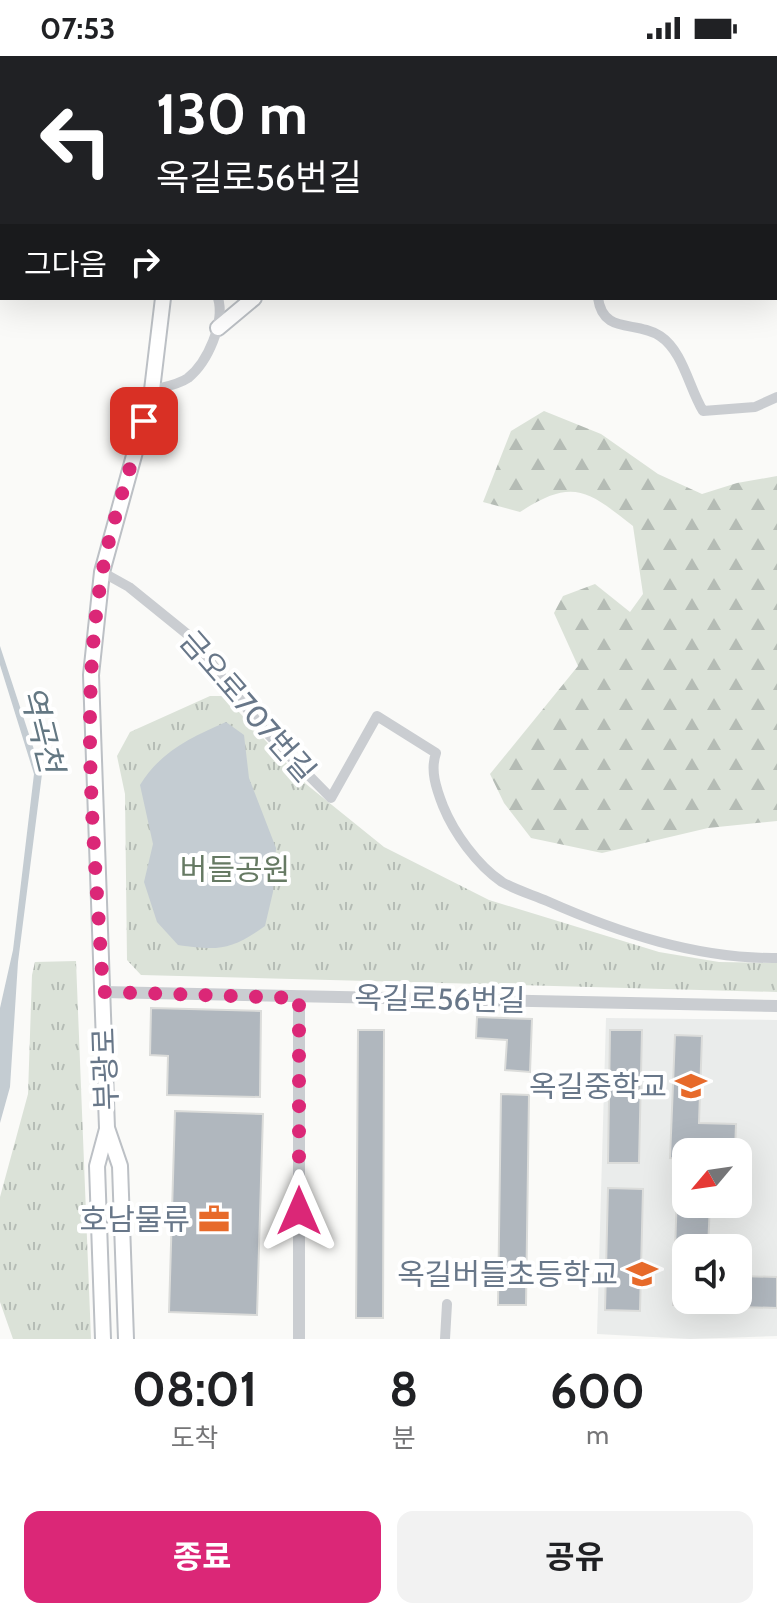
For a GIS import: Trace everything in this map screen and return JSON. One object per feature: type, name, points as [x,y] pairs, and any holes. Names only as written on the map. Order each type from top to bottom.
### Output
[{"type":"main road","name":"부광로","points":[[103,1339],[97,1166],[107,1128],[90,716],[102,572],[152,390],[163,300]]},
{"type":"main road","points":[[218,328],[252,300]]},
{"type":"main road","name":"부광로","points":[[107,1128],[120,1166],[126,1339]]},
{"type":"street","points":[[152,390],[189,377],[218,328],[218,300]]},
{"type":"street","points":[[599,300],[603,316],[613,324],[642,329],[668,342],[703,411],[755,407],[777,397]]},
{"type":"street","name":"금오로707번길","points":[[102,572],[129,587],[192,638],[263,729],[331,798],[377,716],[436,753],[431,766],[450,823],[489,871],[504,883],[591,920],[685,948],[714,955],[777,958]]},
{"type":"street","name":"옥길로56번길","points":[[103,992],[777,1006]]},
{"type":"street","points":[[299,998],[299,1339]]},
{"type":"street","points":[[445,1339],[447,1304]]},
{"type":"shaded area","points":[[0,646],[42,774],[18,962],[10,1087],[0,1123],[0,1008],[13,950],[34,774],[0,665]]},
{"type":"shaded area","points":[[226,722],[244,735],[249,778],[276,848],[273,892],[265,926],[243,940],[215,948],[178,945],[157,922],[144,882],[153,844],[140,785],[167,754]]},
{"type":"shaded area","points":[[606,1018],[777,1020],[777,1336],[690,1339],[597,1334]]},
{"type":"green space","points":[[544,411],[601,434],[658,474],[702,494],[737,483],[777,476],[777,821],[708,828],[602,853],[531,838],[504,803],[490,774],[578,666],[554,613],[563,596],[595,584],[630,612],[643,594],[633,526],[591,497],[567,492],[538,501],[520,512],[483,502],[511,431]]},
{"type":"green space","name":"버들공원","points":[[210,696],[224,696],[306,784],[384,847],[489,900],[659,952],[719,962],[777,963],[777,992],[141,975],[127,960],[125,794],[117,756],[130,732]]},
{"type":"green space","points":[[76,961],[91,1339],[13,1339],[0,1302],[0,1197],[28,1094],[32,975],[35,962]]},
{"type":"building","points":[[151,1008],[261,1011],[260,1097],[167,1095],[168,1056],[150,1055]]},
{"type":"building","points":[[477,1017],[532,1019],[530,1072],[505,1070],[507,1040],[476,1038]]},
{"type":"building","points":[[358,1030],[384,1030],[383,1318],[356,1318]]},
{"type":"building","points":[[610,1030],[642,1030],[639,1163],[608,1163]]},
{"type":"building","points":[[675,1035],[702,1036],[699,1123],[736,1124],[736,1138],[672,1138],[670,1158]]},
{"type":"building","points":[[501,1094],[529,1095],[526,1305],[498,1305]]},
{"type":"building","points":[[175,1111],[263,1114],[257,1315],[169,1312]]},
{"type":"building","points":[[608,1188],[643,1189],[640,1311],[605,1310]]},
{"type":"building","points":[[676,1218],[709,1218],[709,1234],[676,1234]]},
{"type":"building","points":[[752,1276],[777,1277],[777,1308],[752,1307]]},
{"type":"place","name":"옥길중학교","points":[[691,1086]]},
{"type":"place","name":"호남물류","points":[[214,1219]]},
{"type":"place","name":"옥길버들초등학교","points":[[642,1274]]},
{"type":"route","points":[[144,421],[102,572],[91,675],[90,735],[103,992],[299,998],[299,1211]]},
{"type":"water label","name":"역곡천","points":[[42,729]]}]
